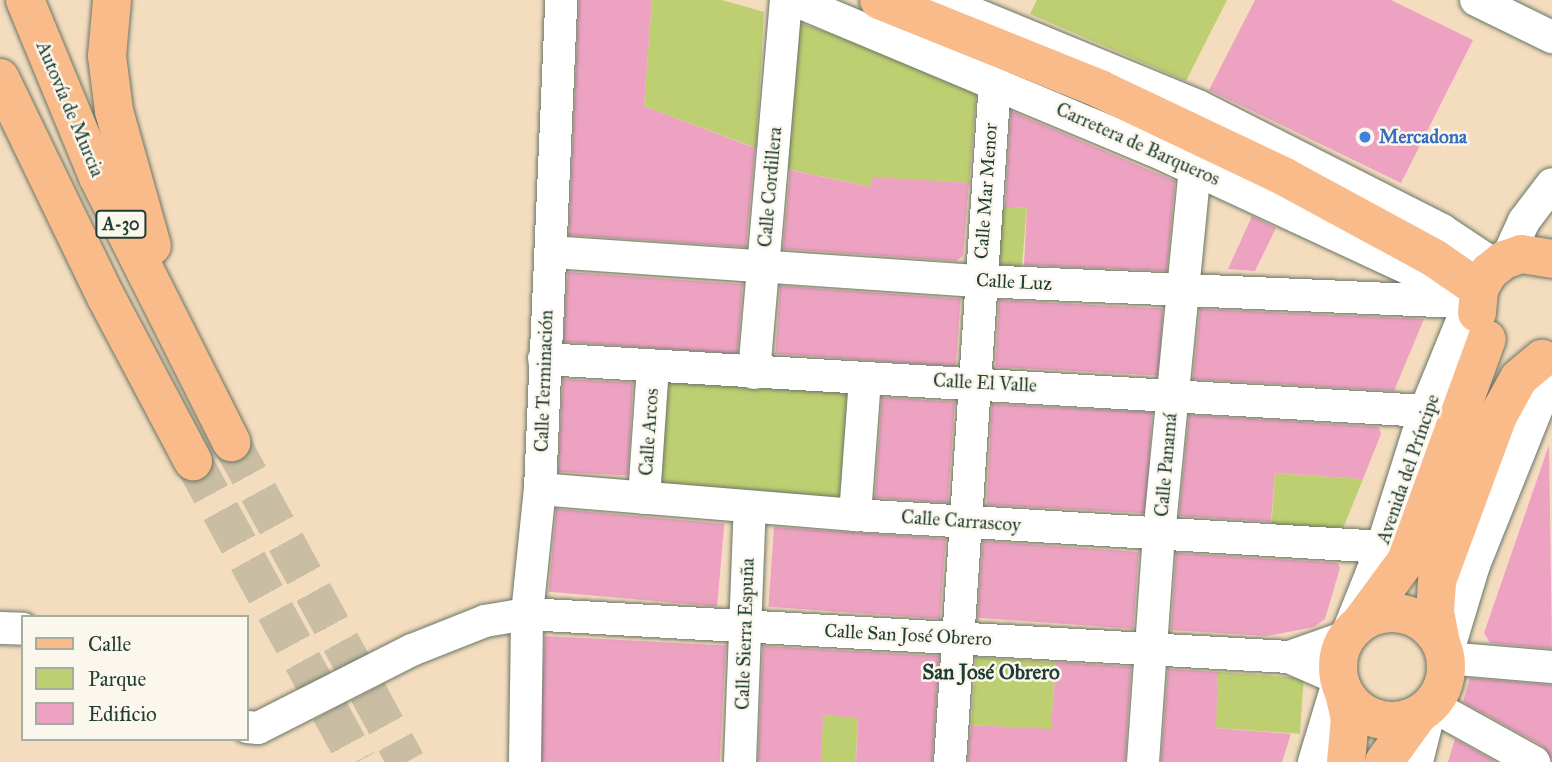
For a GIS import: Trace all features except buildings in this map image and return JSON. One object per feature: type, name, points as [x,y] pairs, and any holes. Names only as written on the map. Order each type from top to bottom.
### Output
[{"type":"main road","name":"Autovía de Murcia","points":[[25,0],[98,177],[194,374],[231,442]]},
{"type":"main road","points":[[112,0],[107,56],[114,111],[194,374]]},
{"type":"main road","name":"Carretera de Barqueros","points":[[879,0],[1100,89],[1283,176],[1434,258],[1504,281]]},
{"type":"main road","name":"A-30","points":[[0,78],[100,286],[193,461]]},
{"type":"main road","points":[[1504,281],[1502,353],[1521,360],[1549,362]]},
{"type":"main road","name":"Avenida del Príncipe","points":[[1354,629],[1406,561],[1504,281]]},
{"type":"main road","points":[[1384,762],[1444,683],[1443,651],[1435,611],[1437,581],[1498,416],[1519,378],[1549,362]]},
{"type":"main road","points":[[1346,762],[1350,718],[1342,686],[1340,650],[1354,629],[1391,612],[1406,614],[1432,630],[1443,651]]},
{"type":"main road","points":[[1342,686],[1352,704],[1377,719],[1405,720],[1424,710]]},
{"type":"street","name":"Calle Terminación","points":[[524,762],[527,614],[540,489],[561,0]]},
{"type":"street","name":"Calle Cordillera","points":[[754,373],[786,0]]},
{"type":"street","name":"Carretera de Barqueros","points":[[794,0],[995,80],[1195,169],[1504,281]]},
{"type":"street","points":[[941,0],[987,9],[1198,106],[1442,230],[1504,281]]},
{"type":"street","points":[[1476,0],[1522,9],[1552,37]]},
{"type":"street","name":"Calle Mar Menor","points":[[950,762],[976,382],[979,281],[995,80]]},
{"type":"street","name":"Calle Panamá","points":[[1143,762],[1159,535],[1195,169]]},
{"type":"street","name":"Avenida del Príncipe","points":[[1354,629],[1425,411],[1462,321],[1504,281],[1524,221],[1552,184]]},
{"type":"street","name":"Calle Luz","points":[[551,252],[979,281],[1182,290],[1504,281]]},
{"type":"street","name":"Calle El Valle","points":[[544,359],[754,373],[976,382],[1425,411]]},
{"type":"street","name":"Calle Arcos","points":[[645,498],[653,366]]},
{"type":"street","points":[[855,515],[865,378]]},
{"type":"street","name":"Calle Carrascoy","points":[[540,489],[855,515],[1382,547]]},
{"type":"street","name":"Calle Sierra Espuña","points":[[740,762],[750,507]]},
{"type":"street","name":"Calle San José Obrero","points":[[248,727],[258,728],[412,650],[485,621],[527,614],[1289,657],[1342,686]]},
{"type":"street","points":[[0,628],[21,629]]},
{"type":"street","name":"Calle San José Obrero","points":[[1289,657],[1354,629]]},
{"type":"street","points":[[1443,651],[1552,667]]},
{"type":"street","points":[[1314,762],[1342,686]]},
{"type":"street","points":[[1417,762],[1424,710],[1534,762]]},
{"type":"green space","points":[[652,0],[722,0],[764,12],[756,148],[644,106]]},
{"type":"green space","points":[[1037,0],[1227,0],[1186,81],[1030,14]]},
{"type":"green space","points":[[791,20],[977,84],[969,183],[872,178],[871,187],[782,168]]},
{"type":"green space","points":[[1003,206],[1027,208],[1022,267],[998,265]]},
{"type":"green space","points":[[661,379],[853,392],[845,504],[653,491]]},
{"type":"green space","points":[[1275,473],[1363,479],[1340,536],[1271,531]]},
{"type":"green space","points":[[976,657],[1056,663],[1051,730],[971,725]]},
{"type":"green space","points":[[1218,672],[1304,678],[1300,734],[1214,728]]},
{"type":"green space","points":[[823,715],[858,717],[856,762],[821,762]]},
{"type":"tunnel","points":[[231,442],[406,762]]},
{"type":"tunnel","points":[[193,461],[358,762]]},
{"type":"place","name":"Mercadona","points":[[1365,137]]},
{"type":"district","name":"San José Obrero","points":[[991,672]]}]
